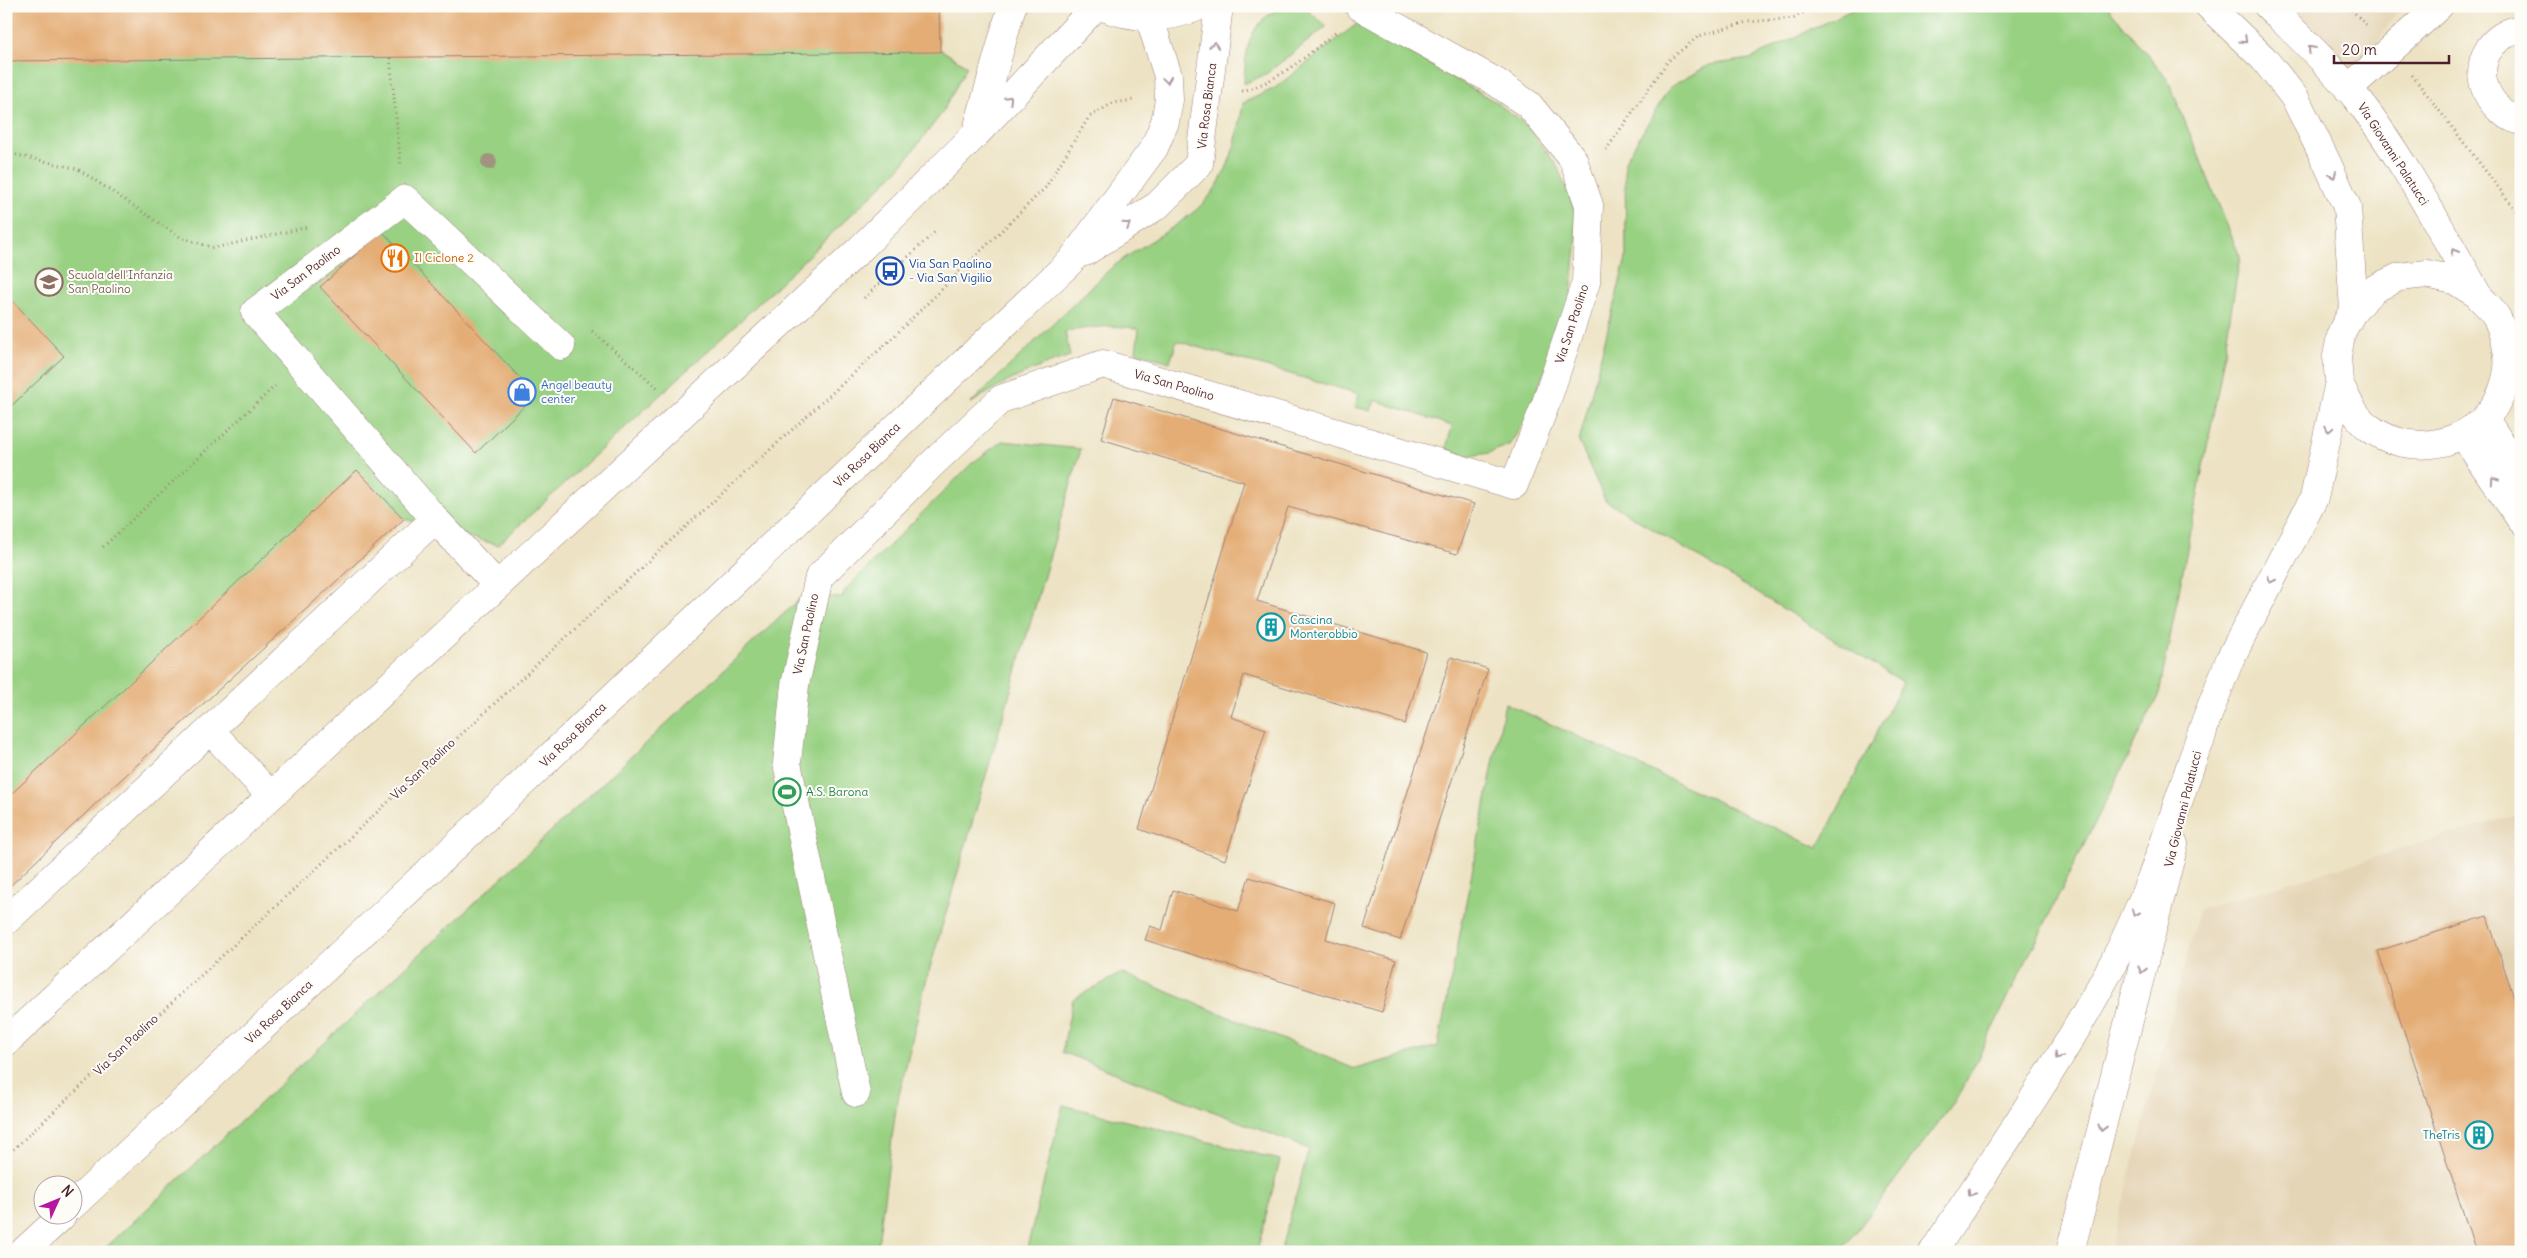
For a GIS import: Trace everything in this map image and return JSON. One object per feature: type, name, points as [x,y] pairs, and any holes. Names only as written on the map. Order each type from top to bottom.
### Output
[{"type":"main road","points":[[976,134],[1012,6]]},
{"type":"main road","points":[[6,1042],[859,250],[976,134],[1098,6],[1128,15],[1149,16],[1176,14],[1200,6]]},
{"type":"main road","name":"Via Rosa Bianca","points":[[1071,261],[1158,205],[1199,164],[1219,6]]},
{"type":"main road","points":[[2209,6],[2264,59],[2295,98],[2328,165],[2347,207],[2354,308]]},
{"type":"main road","name":"Via Giovanni Palatucci","points":[[2268,6],[2361,104],[2411,178],[2478,295],[2496,316],[2506,342],[2508,369],[2501,396],[2485,419],[2464,436],[2440,444],[2413,446],[2389,439],[2367,425],[2349,406],[2339,382]]},
{"type":"main road","points":[[2348,89],[2439,6]]},
{"type":"main road","name":"Via Rosa Bianca","points":[[82,1197],[511,794],[1071,261],[1154,148],[1165,122],[1169,100],[1168,76],[1149,16]]},
{"type":"main road","name":"Via San Paolino","points":[[856,1093],[787,763],[795,685],[820,577],[932,464],[1001,399],[1103,364],[1514,485],[1546,403],[1586,282],[1588,205],[1582,184],[1572,159],[1529,105],[1496,82],[1350,17]]},
{"type":"main road","points":[[2513,31],[2501,35],[2493,44],[2485,59],[2482,79],[2486,94],[2495,107],[2502,114],[2521,121]]},
{"type":"main road","points":[[405,199],[560,346]]},
{"type":"main road","name":"Via San Paolino","points":[[405,199],[255,312],[435,519],[497,585]]},
{"type":"main road","name":"Via Giovanni Palatucci","points":[[2070,1252],[2206,720],[2230,659],[2314,498],[2339,382],[2337,356],[2342,331],[2354,308],[2374,289],[2399,277],[2427,274],[2454,280],[2478,295]]},
{"type":"main road","points":[[2485,419],[2521,475]]},
{"type":"main road","points":[[2464,436],[2521,520]]},
{"type":"main road","points":[[6,920],[435,519]]},
{"type":"main road","points":[[1933,1252],[2031,1101],[2112,966],[2150,880],[2206,720]]},
{"type":"main road","points":[[210,730],[271,796]]},
{"type":"main road","points":[[23,1252],[51,1226]]},
{"type":"path","points":[[1582,184],[1668,61],[1699,36],[1747,22],[1794,18],[1815,6]]},
{"type":"path","points":[[1238,91],[1255,87],[1305,58],[1350,17]]},
{"type":"path","points":[[390,58],[405,199]]},
{"type":"path","points":[[2411,72],[2521,217]]},
{"type":"path","name":"Via San Paolino","points":[[6,1156],[648,561],[888,342],[1045,188],[1089,117],[1112,104],[1138,100]]},
{"type":"path","points":[[6,154],[13,154],[78,170],[180,237],[214,248],[314,226]]},
{"type":"path","points":[[864,298],[937,230]]},
{"type":"path","points":[[103,547],[299,364]]},
{"type":"shaded area","points":[[2268,6],[2400,6],[2348,89]]},
{"type":"shaded area","points":[[2521,813],[2521,1252],[2110,1252],[2199,910]]},
{"type":"green space","points":[[1284,6],[1304,8],[1327,26],[1266,74],[1244,84],[1246,59],[1251,38],[1262,21]]},
{"type":"green space","points":[[1860,6],[2107,6],[2168,80],[2240,257],[2218,390],[2159,694],[1960,1094],[1841,1252],[1280,1252],[1309,1149],[1062,1052],[1073,999],[1122,973],[1355,1069],[1438,1046],[1505,703],[1818,848],[1903,682],[1605,500],[1579,442],[1626,258],[1625,161],[1670,87],[1709,65],[1750,59]]},
{"type":"green space","points":[[1358,23],[1494,101],[1526,124],[1557,166],[1574,208],[1577,238],[1570,303],[1526,420],[1509,445],[1489,453],[1469,456],[1446,449],[1452,426],[1375,400],[1371,411],[1355,407],[1359,394],[1177,341],[1170,362],[1136,352],[1139,329],[1111,326],[1065,332],[1070,356],[1019,376],[971,403],[1110,269],[1190,215],[1213,192],[1228,165],[1243,103],[1275,88]]},
{"type":"green space","points":[[940,49],[967,66],[942,113],[899,169],[738,323],[498,545],[404,519],[6,799],[6,59]]},
{"type":"green space","name":"A.S. Barona","points":[[1002,441],[1081,449],[925,985],[896,1108],[877,1252],[101,1252],[805,594],[842,598],[845,590],[971,464]]},
{"type":"green space","points":[[1063,1105],[1280,1160],[1257,1252],[1026,1252]]},
{"type":"building","points":[[6,6],[939,6],[940,52],[6,61]]},
{"type":"building","points":[[382,231],[536,395],[476,453],[320,287]]},
{"type":"building","points":[[10,298],[64,356],[6,411],[6,301]]},
{"type":"building","name":"Cascina Monterobbio","points":[[1114,397],[1474,504],[1457,554],[1288,507],[1257,601],[1426,652],[1405,724],[1244,675],[1231,717],[1266,729],[1225,860],[1139,829],[1244,482],[1101,439]]},
{"type":"building","points":[[357,470],[404,519],[114,786],[6,890],[6,799]]},
{"type":"building","points":[[1451,657],[1488,669],[1400,940],[1364,928]]},
{"type":"building","points":[[1249,877],[1335,903],[1326,939],[1396,960],[1382,1012],[1145,940],[1150,926],[1162,930],[1173,890],[1238,911]]},
{"type":"building","name":"TheTris","points":[[2487,916],[2521,1019],[2521,1252],[2476,1252],[2378,951]]},
{"type":"place","name":"Il Ciclone 2","points":[[395,258]]},
{"type":"place","name":"Via San Paolino - Via San Vigilio","points":[[890,271]]},
{"type":"place","name":"Scuola dell'Infanzia San Paolino","points":[[49,282]]},
{"type":"place","name":"Angel beauty center","points":[[522,392]]},
{"type":"place","name":"Cascina Monterobbio","points":[[1271,627]]},
{"type":"place","name":"A.S. Barona","points":[[787,792]]},
{"type":"place","name":"TheTris","points":[[2479,1135]]}]
